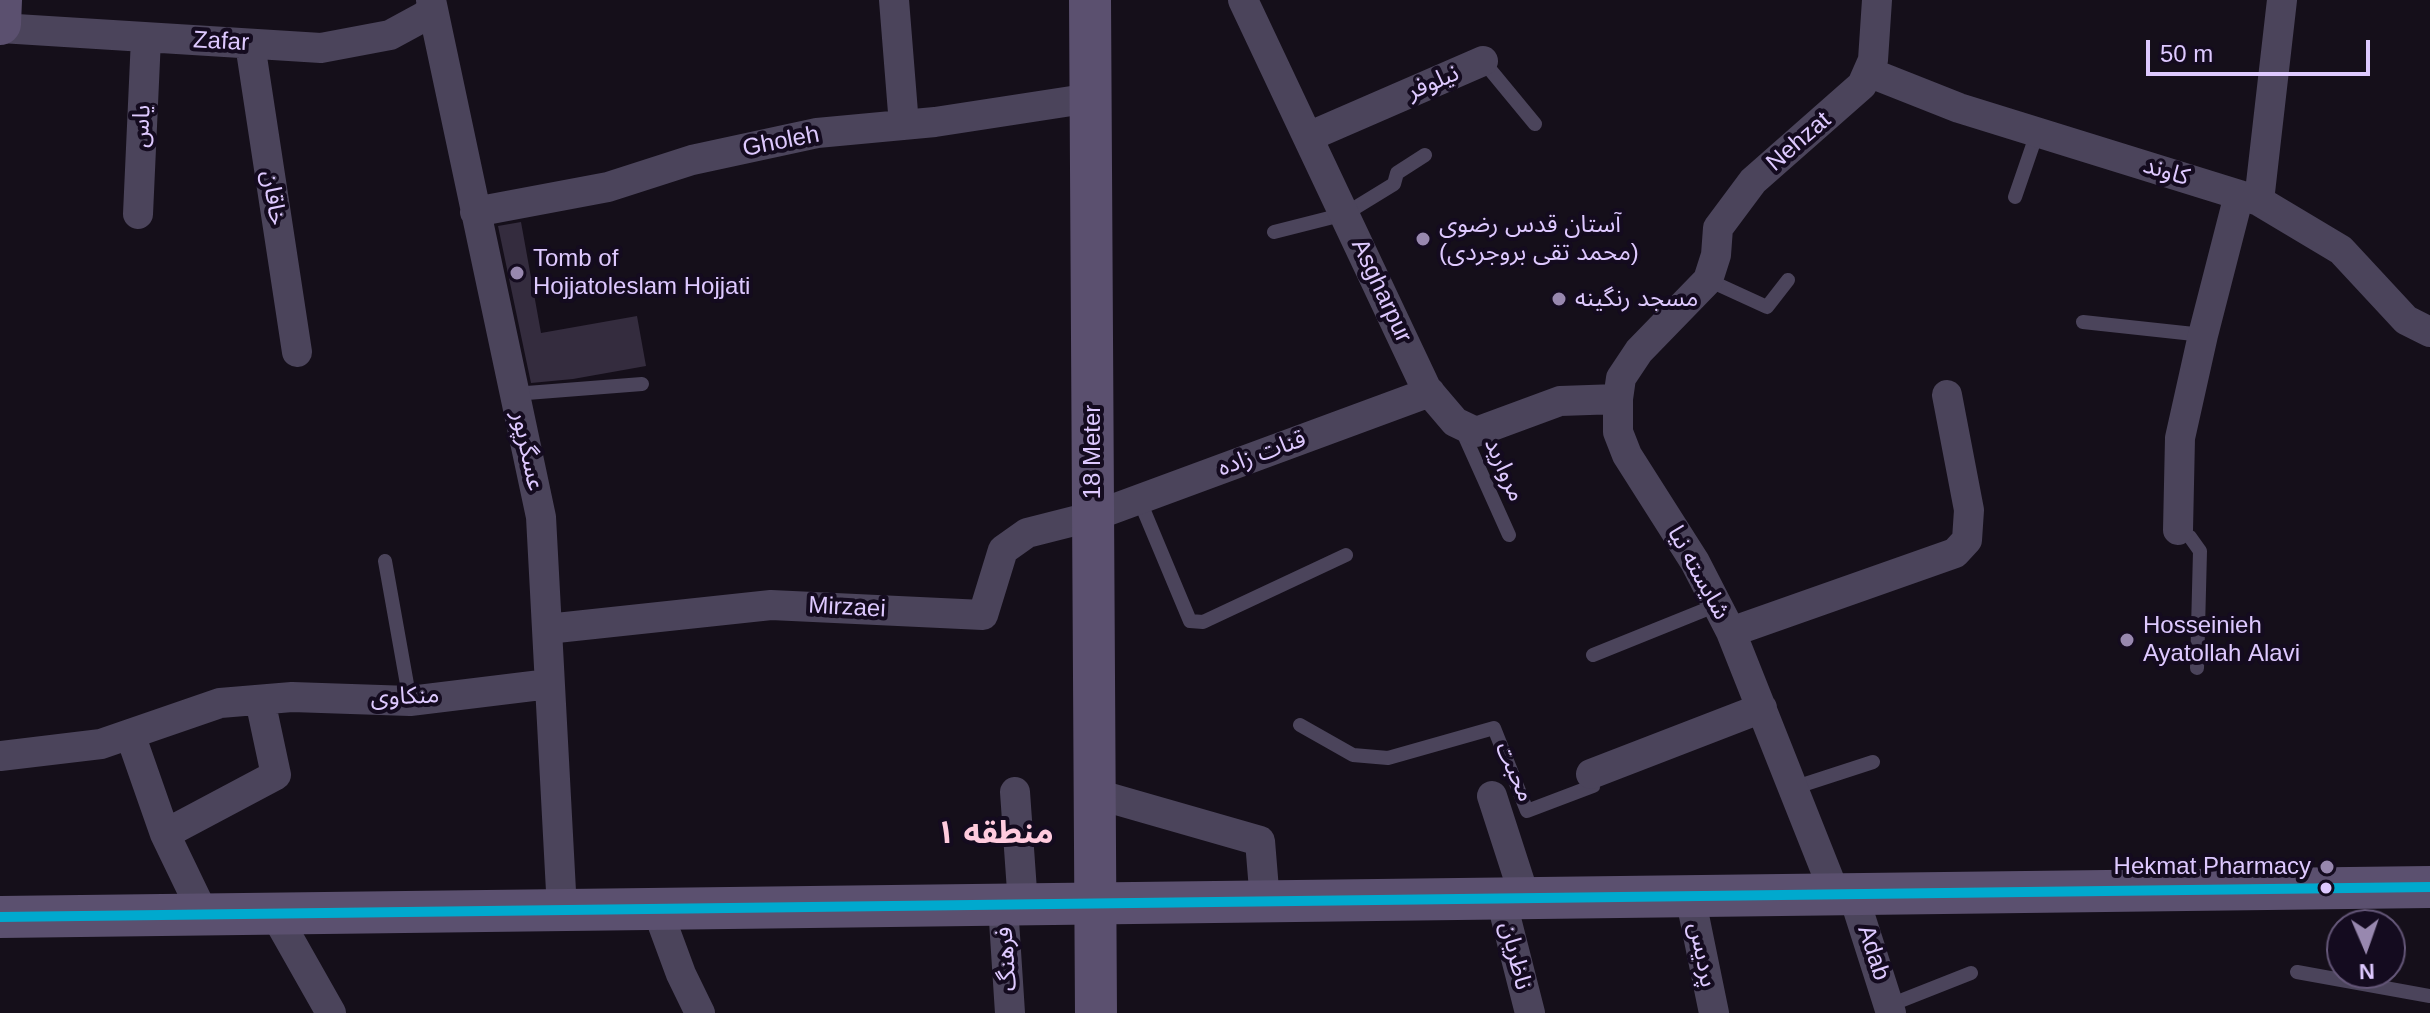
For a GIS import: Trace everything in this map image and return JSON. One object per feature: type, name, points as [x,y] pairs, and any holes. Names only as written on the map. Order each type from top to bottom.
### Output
[{"type":"street","points":[[0,26],[1,0]]},
{"type":"street","points":[[894,0],[904,125]]},
{"type":"street","name":"18 Meter","points":[[1090,0],[1096,1013]]},
{"type":"street","name":"Asgharpur","points":[[1243,0],[1430,392],[1459,424]]},
{"type":"street","points":[[1868,72],[1873,60],[1877,0]]},
{"type":"street","points":[[2178,530],[2180,438],[2203,335],[2249,198],[2282,0]]},
{"type":"street","name":"Zafar","points":[[0,26],[321,48],[390,35],[425,16],[432,4]]},
{"type":"street","name":"عسگرپور","points":[[432,4],[541,517],[562,910]]},
{"type":"street","name":"یاس","points":[[138,214],[146,38]]},
{"type":"street","name":"خاقان","points":[[250,44],[297,352]]},
{"type":"street","name":"نیلوفر","points":[[1308,137],[1483,61]]},
{"type":"street","name":"کاوند","points":[[1868,72],[1959,108],[2249,198],[2341,250],[2406,320],[2430,332]]},
{"type":"street","name":"Nehzat","points":[[1708,280],[1716,255],[1718,228],[1753,181],[1862,85],[1868,72]]},
{"type":"street","name":"Gholeh","points":[[475,212],[608,187],[692,160],[817,133],[904,125],[1091,98]]},
{"type":"street","name":"شایسته نیا","points":[[1708,280],[1639,351],[1621,378],[1618,432],[1627,455],[1695,562],[1731,632],[1793,788],[1844,894]]},
{"type":"street","name":"قنات زاده","points":[[1094,516],[1430,392]]},
{"type":"street","points":[[1731,632],[1955,553],[1967,540],[1969,510],[1947,395]]},
{"type":"street","points":[[1459,424],[1476,432],[1560,401],[1618,399]]},
{"type":"street","name":"Mirzaei","points":[[547,629],[771,605],[983,615],[1003,550],[1027,533],[1094,516]]},
{"type":"street","name":"منکاوی","points":[[0,756],[101,744],[220,703],[292,697],[410,701],[549,684]]},
{"type":"street","points":[[165,834],[276,775],[260,700]]},
{"type":"street","name":"محبت","points":[[1591,774],[1762,708]]},
{"type":"street","points":[[130,734],[165,834],[204,915]]},
{"type":"street","name":"فرهنگ","points":[[1010,1013],[1015,792]]},
{"type":"street","points":[[1096,794],[1260,841],[1265,902]]},
{"type":"street","name":"محبت","points":[[1492,796],[1513,899]]},
{"type":"street","points":[[0,917],[2430,887]]},
{"type":"street","name":"Adab","points":[[1844,894],[1883,1010]]},
{"type":"street","name":"پردیس","points":[[1690,896],[1714,1013]]},
{"type":"street","name":"ناظریان","points":[[1513,899],[1530,1013]]},
{"type":"street","points":[[657,909],[681,974],[700,1013]]},
{"type":"street","points":[[275,914],[331,1013]]},
{"type":"lane","name":"نیلوفر","points":[[1483,61],[1535,124]]},
{"type":"lane","points":[[2015,197],[2037,133]]},
{"type":"lane","points":[[1274,232],[1345,214],[1394,184],[1397,173],[1425,155]]},
{"type":"lane","points":[[1708,280],[1767,307],[1788,280]]},
{"type":"lane","points":[[2083,322],[2203,335]]},
{"type":"lane","points":[[514,394],[642,384]]},
{"type":"lane","name":"مروارید","points":[[1459,424],[1509,535]]},
{"type":"lane","points":[[1139,499],[1190,621],[1203,622],[1346,555]]},
{"type":"lane","points":[[2178,530],[2190,537],[2200,551],[2197,668]]},
{"type":"lane","points":[[385,561],[410,701]]},
{"type":"lane","points":[[1593,655],[1717,605]]},
{"type":"lane","name":"محبت","points":[[1300,725],[1353,755],[1388,758],[1494,728],[1527,811],[1593,786],[1591,774]]},
{"type":"lane","points":[[1793,788],[1873,762]]},
{"type":"lane","points":[[2297,972],[2430,996]]},
{"type":"lane","points":[[1883,1010],[1971,973]]},
{"type":"building","name":"Tomb of Hojjatoleslam Hojjati","points":[[521,222],[541,333],[637,316],[646,366],[531,383],[498,226]]},
{"type":"transit line","points":[[0,917],[2430,887]]},
{"type":"place","name":"آستان قدس رضوی (محمد تقی بروجردی)","points":[[1423,239]]},
{"type":"place","name":"Tomb of Hojjatoleslam Hojjati","points":[[517,273]]},
{"type":"place","name":"مسجد رنگینه","points":[[1559,299]]},
{"type":"place","name":"Hosseinieh Ayatollah Alavi","points":[[2127,640]]},
{"type":"place","name":"Hekmat Pharmacy","points":[[2327,867]]},
{"type":"district","name":"منطقه ۱","points":[[995,834]]}]
